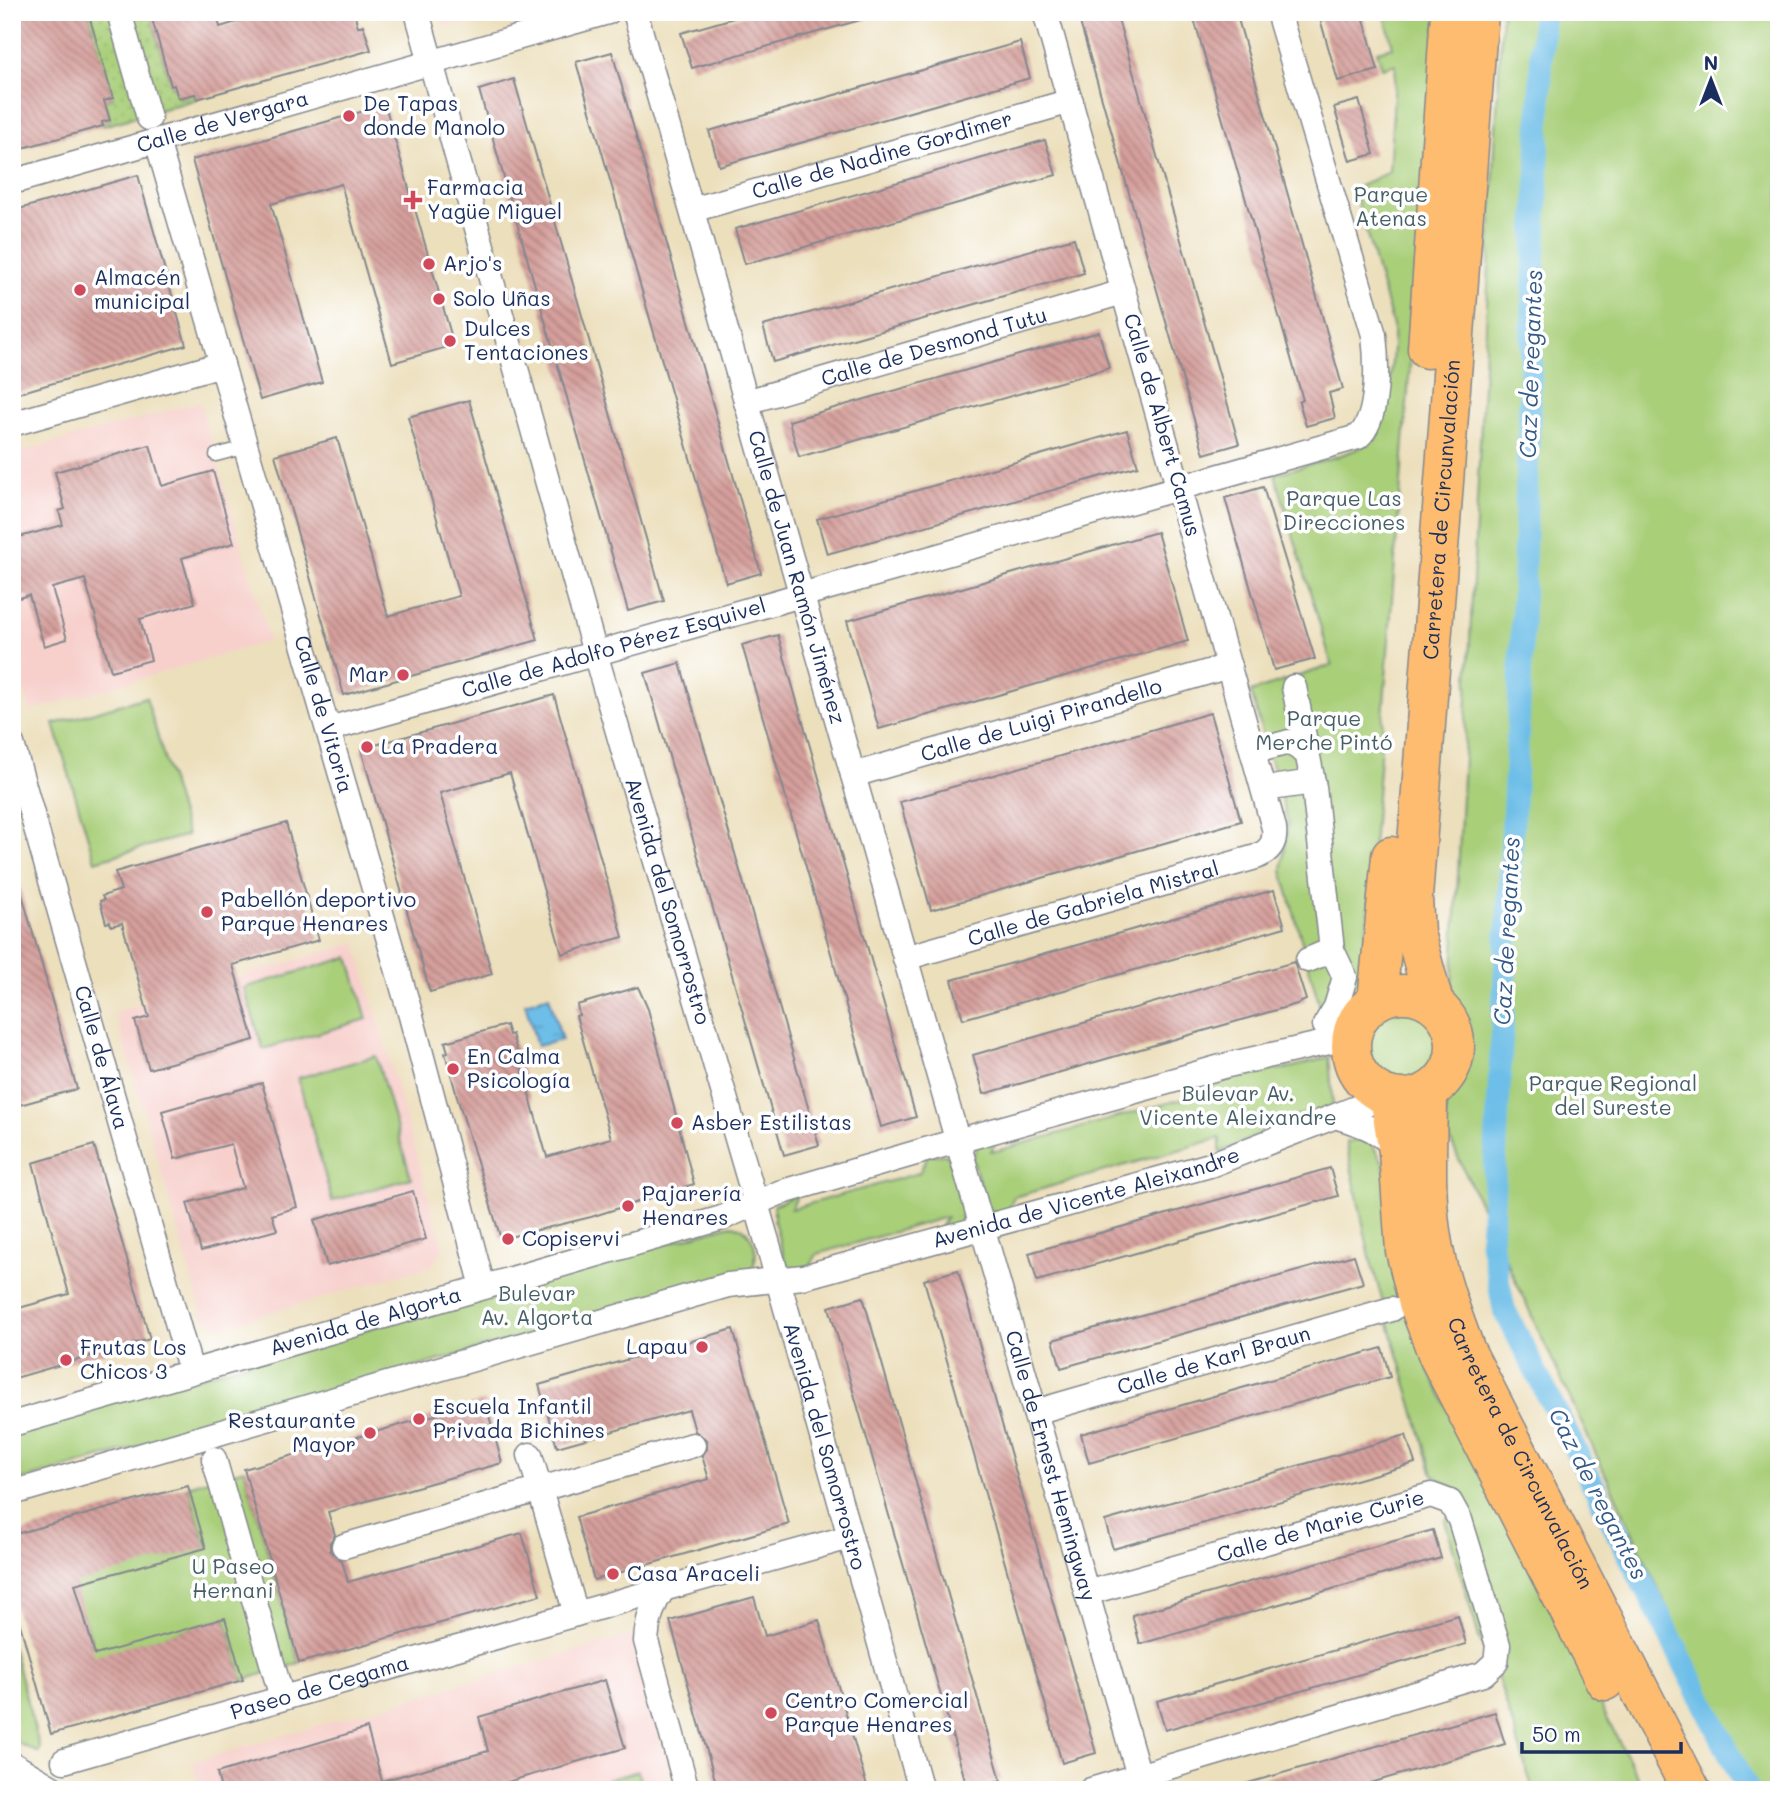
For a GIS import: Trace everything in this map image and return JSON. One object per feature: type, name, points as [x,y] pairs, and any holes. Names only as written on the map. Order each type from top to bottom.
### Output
[{"type":"main road","name":"Carretera de Circunvalación","points":[[1353,1017],[1388,902],[1450,12]]},
{"type":"main road","name":"Carretera de Circunvalación","points":[[1434,1003],[1415,933],[1413,898],[1479,12]]},
{"type":"main road","points":[[1400,993],[1434,1003],[1445,1014],[1456,1042],[1450,1071],[1428,1092],[1408,1098],[1388,1096],[1368,1085],[1355,1067],[1351,1045],[1353,1017],[1400,993]]},
{"type":"main road","name":"Carretera de Circunvalación","points":[[1428,1092],[1428,1197],[1432,1237],[1447,1299],[1462,1341],[1692,1790]]},
{"type":"main road","name":"Carretera de Circunvalación","points":[[1388,1096],[1398,1152],[1405,1251],[1418,1303],[1438,1356],[1662,1790]]},
{"type":"street","name":"Calle de Vitoria","points":[[119,12],[411,1016],[483,1287]]},
{"type":"street","name":"Avenida del Somorrostro","points":[[417,12],[595,653],[921,1790]]},
{"type":"street","name":"Calle de Vergara","points":[[12,182],[153,130],[432,64],[608,12]]},
{"type":"street","name":"Calle de Juan Ramón Jiménez","points":[[635,12],[957,1142]]},
{"type":"street","name":"Calle de Albert Camus","points":[[1045,12],[1229,666],[1282,835]]},
{"type":"street","name":"Calle de Adolfo Pérez Esquivel","points":[[329,729],[1358,437],[1371,418],[1376,358],[1374,335],[1278,12]]},
{"type":"street","name":"Calle de Nadine Gordimer","points":[[692,210],[1071,101]]},
{"type":"street","name":"Calle de Desmond Tutu","points":[[746,402],[1123,292]]},
{"type":"street","points":[[12,425],[222,364]]},
{"type":"street","name":"Calle de Luigi Pirandello","points":[[853,775],[1229,666]]},
{"type":"street","points":[[755,1205],[779,1193],[1227,1065],[1329,1042],[1353,1017],[1336,1007],[1345,977],[1332,950],[1313,782],[1294,687]]},
{"type":"street","points":[[1267,748],[1289,742],[1307,753]]},
{"type":"street","name":"Calle de Álava","points":[[12,744],[22,815],[191,1371]]},
{"type":"street","points":[[1279,787],[1313,782]]},
{"type":"street","points":[[1282,835],[1317,822]]},
{"type":"street","name":"Calle de Gabriela Mistral","points":[[905,958],[1256,857],[1271,848],[1282,835]]},
{"type":"street","points":[[1308,960],[1332,950]]},
{"type":"street","name":"Avenida de Vicente Aleixandre","points":[[777,1282],[1210,1164],[1388,1096]]},
{"type":"street","points":[[1338,1117],[1370,1126],[1387,1137],[1398,1152]]},
{"type":"street","name":"Calle de Ernest Hemingway","points":[[957,1142],[1141,1783]]},
{"type":"street","name":"Avenida de Algorta","points":[[12,1424],[722,1218],[755,1205]]},
{"type":"street","points":[[12,1493],[728,1285],[777,1282]]},
{"type":"street","name":"Calle de Karl Braun","points":[[1035,1412],[1392,1309]]},
{"type":"street","points":[[344,1546],[693,1445]]},
{"type":"street","points":[[530,1455],[576,1614]]},
{"type":"street","points":[[214,1459],[282,1698]]},
{"type":"street","name":"Calle de Marie Curie","points":[[1087,1593],[1431,1495],[1450,1502],[1460,1520],[1498,1645],[1496,1662],[1483,1674],[1141,1783]]},
{"type":"street","name":"Paseo de Cegama","points":[[64,1761],[850,1537]]},
{"type":"street","points":[[663,1589],[646,1624],[646,1641],[687,1790]]},
{"type":"street","points":[[12,1764],[56,1790]]},
{"type":"street","points":[[1091,1790],[1141,1783]]},
{"type":"lane","points":[[216,456],[246,447]]},
{"type":"shaded area","points":[[439,12],[497,12],[444,27]]},
{"type":"shaded area","points":[[200,402],[269,641],[30,711],[12,648],[12,454]]},
{"type":"shaded area","points":[[356,943],[443,1248],[432,1266],[221,1327],[203,1317],[115,1012]]},
{"type":"shaded area","points":[[631,1635],[675,1790],[200,1790],[192,1762]]},
{"type":"green space","points":[[88,12],[113,12],[142,115],[103,126],[102,122],[110,119],[104,101],[113,98]]},
{"type":"green space","points":[[124,12],[150,12],[171,86],[174,85],[178,98],[195,94],[197,99],[153,112]]},
{"type":"green space","points":[[1384,12],[1437,12],[1362,991],[1344,1016],[1325,1025],[1282,870],[1288,823],[1251,692],[1332,665],[1275,474],[1359,448],[1369,440],[1377,427],[1388,393],[1393,326],[1354,189],[1389,172],[1396,64],[1382,68],[1377,51],[1393,47]]},
{"type":"green space","name":"Parque Regional del Sureste","points":[[1502,12],[1779,12],[1779,1790],[1752,1790],[1445,1129]]},
{"type":"green space","points":[[146,697],[187,835],[95,861],[54,724]]},
{"type":"green space","points":[[349,957],[367,1019],[263,1049],[244,988]]},
{"type":"green space","name":"Bulevar Av. Vicente Aleixandre","points":[[1405,1009],[1420,1012],[1437,1026],[1444,1048],[1441,1063],[1427,1080],[1405,1087],[1390,1084],[1373,1070],[1366,1048],[1369,1033],[1383,1016]]},
{"type":"green space","points":[[376,1056],[411,1178],[332,1201],[298,1078]]},
{"type":"green space","name":"Bulevar Av. Vicente Aleixandre","points":[[1329,1057],[1333,1106],[1295,1117],[1220,1153],[1220,1138],[1014,1197],[1007,1214],[994,1212],[986,1206],[972,1157],[978,1145],[1000,1135],[991,1151],[1208,1092],[1217,1075],[1286,1069]]},
{"type":"green space","points":[[1369,1140],[1383,1162],[1429,1371],[1644,1790],[1533,1790],[1499,1681],[1481,1644],[1445,1520],[1464,1505],[1453,1487],[1433,1475],[1370,1258],[1346,1142]]},
{"type":"green space","points":[[928,1155],[948,1155],[966,1221],[937,1234],[946,1217],[817,1254],[808,1270],[790,1268],[786,1264],[774,1221],[774,1205],[798,1194],[791,1209],[919,1173]]},
{"type":"green space","name":"Bulevar Av. Algorta","points":[[731,1225],[745,1230],[753,1242],[755,1257],[750,1271],[12,1483],[12,1430]]},
{"type":"green space","name":"U Paseo Hernani","points":[[244,1469],[299,1663],[243,1680],[225,1618],[92,1658],[91,1638],[71,1583],[206,1547],[188,1486]]},
{"type":"green space","points":[[12,1646],[40,1749],[38,1753],[12,1740]]},
{"type":"green space","points":[[638,1771],[643,1790],[571,1790]]},
{"type":"water","points":[[549,996],[562,1040],[537,1046],[525,1003]]},
{"type":"building","points":[[12,12],[88,12],[113,98],[104,101],[110,120],[102,122],[103,126],[12,151]]},
{"type":"building","points":[[150,12],[216,12],[220,27],[270,12],[354,12],[358,27],[363,25],[371,50],[197,99],[195,94],[178,98],[174,85],[171,86]]},
{"type":"building","points":[[755,12],[871,12],[871,17],[692,68],[681,33]]},
{"type":"building","points":[[1077,12],[1116,12],[1239,444],[1204,454]]},
{"type":"building","points":[[1192,12],[1236,12],[1343,389],[1329,393],[1335,418],[1306,426],[1299,402],[1303,400]]},
{"type":"building","points":[[1318,12],[1362,12],[1378,70],[1338,81]]},
{"type":"building","points":[[1020,42],[1030,78],[719,166],[709,131]]},
{"type":"building","points":[[612,52],[761,573],[726,583],[576,62]]},
{"type":"building","points":[[514,79],[664,601],[628,611],[479,90]]},
{"type":"building","points":[[1359,100],[1374,154],[1350,161],[1334,107]]},
{"type":"building","points":[[385,105],[454,345],[392,363],[341,184],[271,204],[322,382],[260,400],[192,160]]},
{"type":"building","points":[[1045,140],[1056,175],[745,264],[735,229]]},
{"type":"building","name":"Almacén municipal","points":[[138,175],[186,345],[12,395],[12,211]]},
{"type":"building","points":[[1074,238],[1084,273],[773,362],[763,326]]},
{"type":"building","points":[[1099,332],[1109,368],[799,457],[789,421]]},
{"type":"building","points":[[469,400],[538,640],[344,695],[275,455],[337,438],[388,616],[459,596],[408,417]]},
{"type":"building","points":[[1127,430],[1138,466],[827,554],[817,519]]},
{"type":"building","points":[[150,445],[162,486],[213,471],[234,543],[182,558],[195,603],[140,619],[151,660],[111,671],[85,579],[52,588],[67,639],[44,646],[29,595],[12,600],[12,539],[63,525],[59,511],[65,509],[55,472]]},
{"type":"building","points":[[1263,487],[1315,659],[1274,670],[1225,498]]},
{"type":"building","points":[[1157,532],[1188,641],[879,729],[847,621]]},
{"type":"building","points":[[778,635],[916,1117],[881,1127],[742,645]]},
{"type":"building","points":[[680,663],[819,1145],[784,1155],[645,673]]},
{"type":"building","points":[[554,695],[623,937],[562,954],[510,773],[440,793],[492,974],[430,992],[361,749]]},
{"type":"building","points":[[1210,713],[1241,821],[931,910],[900,802]]},
{"type":"building","name":"Pabellón deportivo Parque Henares","points":[[286,823],[319,940],[233,965],[254,1040],[149,1069],[135,1021],[149,1017],[122,923],[111,926],[110,922],[106,923],[100,901],[104,900],[102,896],[121,890],[115,872]]},
{"type":"building","points":[[17,877],[77,1089],[16,1106],[12,1094],[12,878]]},
{"type":"building","points":[[1274,890],[1285,927],[963,1019],[952,980]]},
{"type":"building","points":[[1294,962],[1306,1000],[1297,1004],[984,1094],[973,1055]]},
{"type":"building","points":[[638,987],[648,1009],[694,1184],[591,1217],[501,1239],[458,1100],[445,1053],[448,1052],[445,1042],[506,1025],[509,1035],[512,1034],[547,1157],[611,1138],[576,1016],[579,1015],[577,1005]]},
{"type":"building","points":[[262,1083],[297,1207],[272,1215],[277,1230],[201,1251],[187,1203],[243,1188],[231,1144],[175,1159],[162,1111]]},
{"type":"building","points":[[94,1145],[150,1339],[12,1379],[12,1310],[69,1294],[33,1163]]},
{"type":"building","points":[[1330,1168],[1338,1196],[1037,1281],[1029,1253]]},
{"type":"building","points":[[413,1191],[426,1239],[327,1266],[314,1220]]},
{"type":"building","points":[[1354,1255],[1363,1283],[1061,1368],[1053,1340]]},
{"type":"building","points":[[958,1270],[1096,1753],[1062,1763],[924,1280]]},
{"type":"building","points":[[863,1297],[1001,1780],[968,1790],[829,1307]]},
{"type":"building","points":[[733,1329],[789,1524],[594,1580],[576,1517],[709,1479],[702,1456],[707,1449],[707,1440],[695,1431],[689,1410],[557,1447],[539,1385]]},
{"type":"building","points":[[1382,1348],[1390,1377],[1089,1463],[1081,1434]]},
{"type":"building","points":[[485,1401],[502,1463],[328,1512],[335,1535],[330,1542],[330,1551],[342,1561],[348,1582],[522,1533],[540,1595],[299,1663],[244,1469]]},
{"type":"building","points":[[1406,1435],[1415,1463],[1113,1549],[1105,1521]]},
{"type":"building","points":[[188,1486],[206,1548],[75,1584],[95,1655],[225,1618],[243,1680],[51,1734],[12,1596],[12,1535]]},
{"type":"building","points":[[1433,1530],[1441,1558],[1140,1644],[1132,1615]]},
{"type":"building","name":"Centro Comercial Parque Henares","points":[[754,1597],[765,1636],[819,1620],[868,1790],[718,1790],[670,1621]]},
{"type":"building","points":[[1458,1615],[1466,1644],[1165,1730],[1157,1701]]},
{"type":"building","points":[[605,1680],[625,1748],[479,1790],[290,1790],[288,1783],[259,1790],[221,1790],[217,1773],[367,1728],[382,1781],[488,1751],[479,1717]]},
{"type":"building","points":[[1495,1712],[1505,1744],[1346,1790],[1241,1790],[1241,1785]]},
{"type":"waterway","name":"Caz de regantes","points":[[1543,12],[1520,687],[1491,1242],[1504,1309],[1748,1790]]},
{"type":"place","name":"De Tapas donde Manolo","points":[[349,116]]},
{"type":"place","name":"Farmacia Yagüe Miguel","points":[[413,200]]},
{"type":"place","name":"Arjo's","points":[[429,264]]},
{"type":"place","name":"Almacén municipal","points":[[80,290]]},
{"type":"place","name":"Solo Uñas","points":[[439,299]]},
{"type":"place","name":"Dulces Tentaciones","points":[[450,341]]},
{"type":"place","name":"Mar","points":[[403,675]]},
{"type":"place","name":"La Pradera","points":[[367,747]]},
{"type":"place","name":"Pabellón deportivo Parque Henares","points":[[207,912]]},
{"type":"place","name":"En Calma Psicología","points":[[453,1069]]},
{"type":"place","name":"Asber Estilistas","points":[[677,1123]]},
{"type":"place","name":"Pajarería Henares","points":[[628,1206]]},
{"type":"place","name":"Copiservi","points":[[508,1239]]},
{"type":"place","name":"Lapau","points":[[702,1347]]},
{"type":"place","name":"Frutas Los Chicos 3","points":[[66,1360]]},
{"type":"place","name":"Escuela Infantil Privada Bichines","points":[[419,1419]]},
{"type":"place","name":"Restaurante Mayor","points":[[370,1433]]},
{"type":"place","name":"Casa Araceli","points":[[613,1574]]},
{"type":"place","name":"Centro Comercial Parque Henares","points":[[771,1713]]},
{"type":"park label","name":"Parque Atenas","points":[[1391,207]]},
{"type":"park label","name":"Parque Las Direcciones","points":[[1344,511]]},
{"type":"park label","name":"Parque Merche Pintó","points":[[1324,731]]}]
